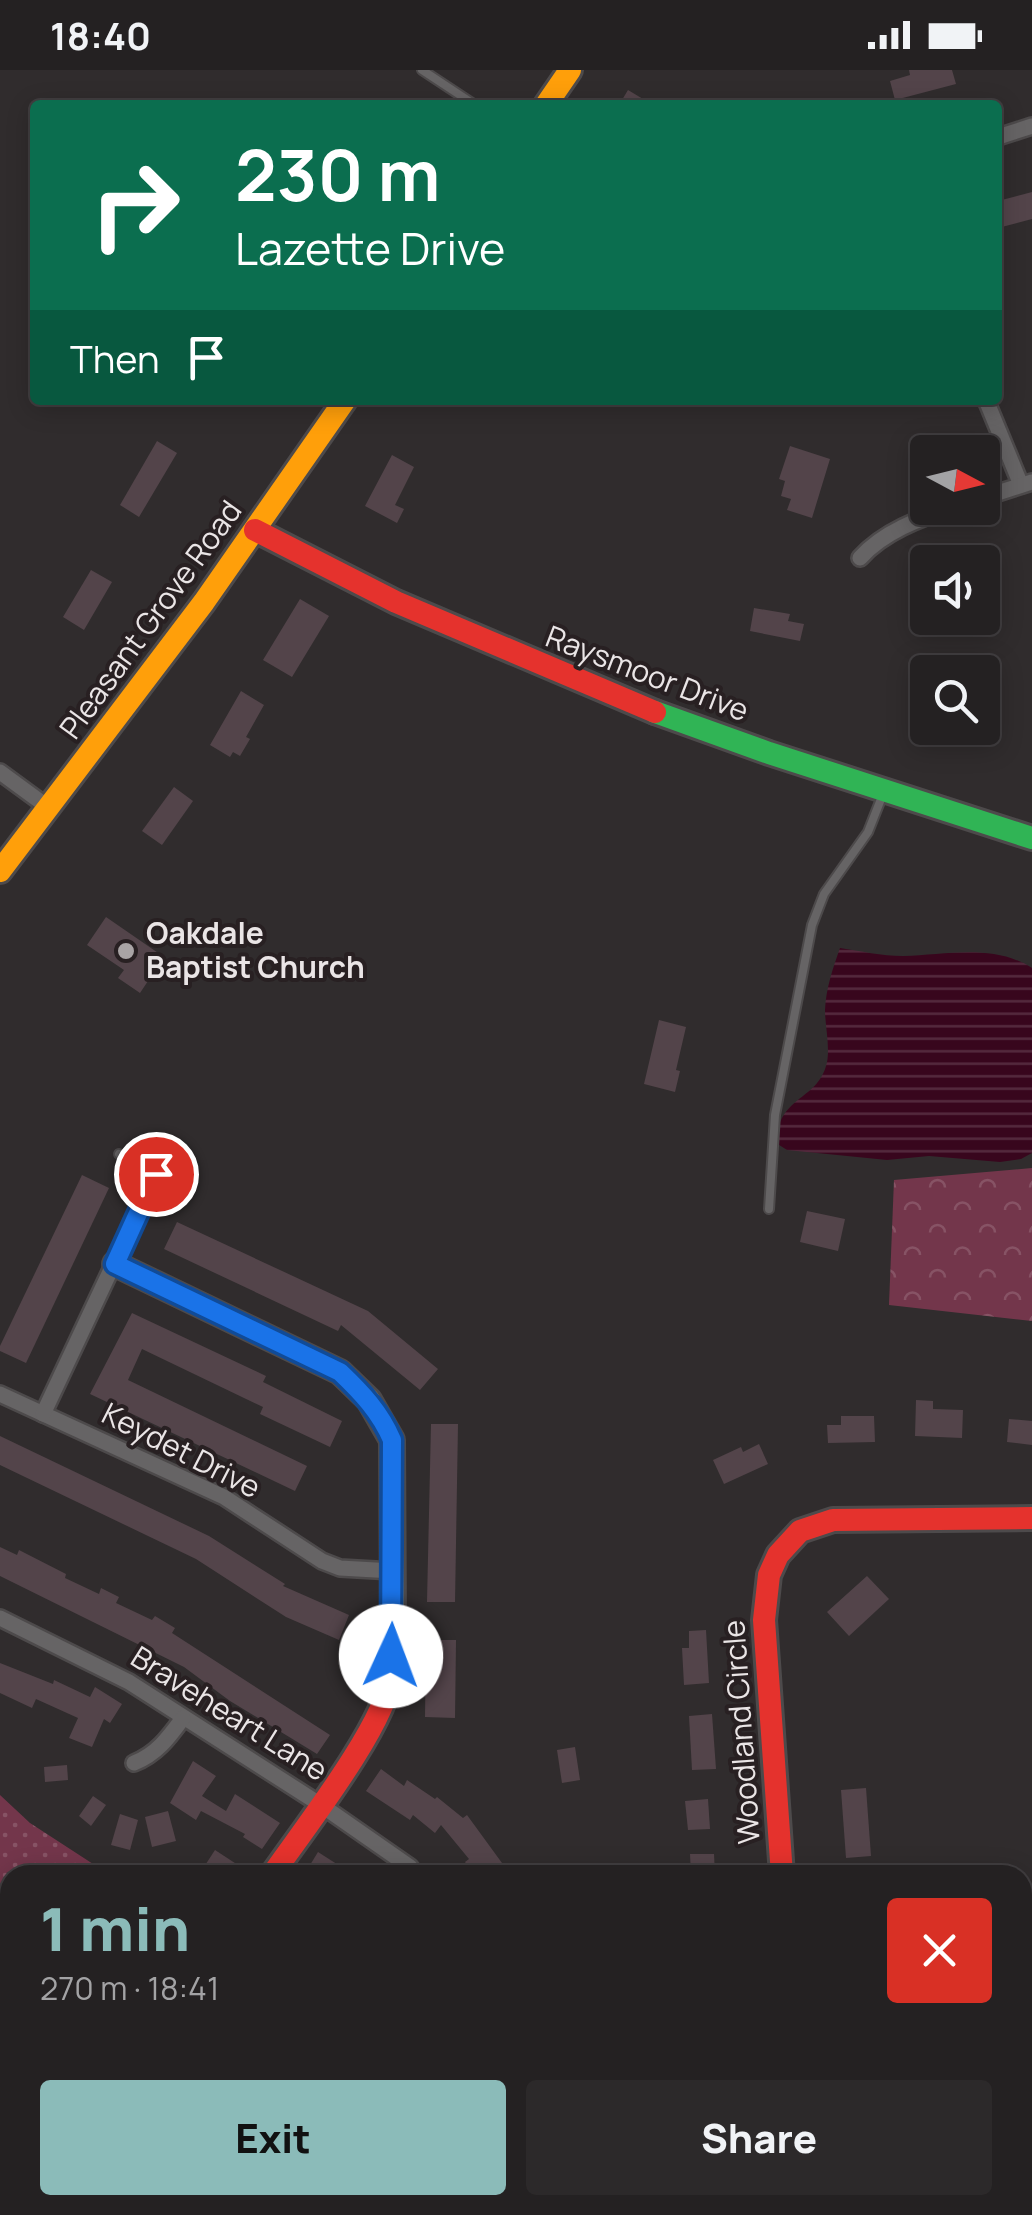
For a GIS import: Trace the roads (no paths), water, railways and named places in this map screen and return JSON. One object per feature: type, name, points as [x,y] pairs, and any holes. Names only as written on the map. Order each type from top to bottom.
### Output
[{"type":"street","points":[[549,100],[570,70]]},
{"type":"street","points":[[1002,137],[1032,126]]},
{"type":"street","name":"Pleasant Grove Road","points":[[0,870],[255,530],[342,405]]},
{"type":"street","points":[[988,405],[1027,483],[1000,492]]},
{"type":"street","points":[[860,558],[871,546],[912,525]]},
{"type":"street","name":"Raysmoor Drive","points":[[255,530],[396,602],[646,710],[1032,838]]},
{"type":"street","points":[[0,772],[49,808]]},
{"type":"street","points":[[43,1414],[156,1174]]},
{"type":"street","points":[[115,1264],[340,1372],[369,1400],[392,1440],[389,1690],[364,1740],[279,1865]]},
{"type":"street","name":"Keydet Drive","points":[[0,1394],[224,1497],[322,1561],[340,1568],[392,1572]]},
{"type":"street","name":"Woodland Circle","points":[[781,1865],[764,1620],[769,1575],[778,1555],[800,1531],[833,1520],[1032,1518]]},
{"type":"street","name":"Braveheart Lane","points":[[0,1618],[110,1672],[321,1805],[407,1865]]},
{"type":"street","points":[[134,1762],[149,1757],[164,1744],[183,1718]]},
{"type":"lane","points":[[422,70],[467,100]]},
{"type":"lane","points":[[769,1209],[775,1115],[812,925],[824,894],[868,832],[885,790]]},
{"type":"lane","points":[[120,1154],[156,1174]]},
{"type":"place","name":"Oakdale Baptist Church","points":[[126,951]]}]
